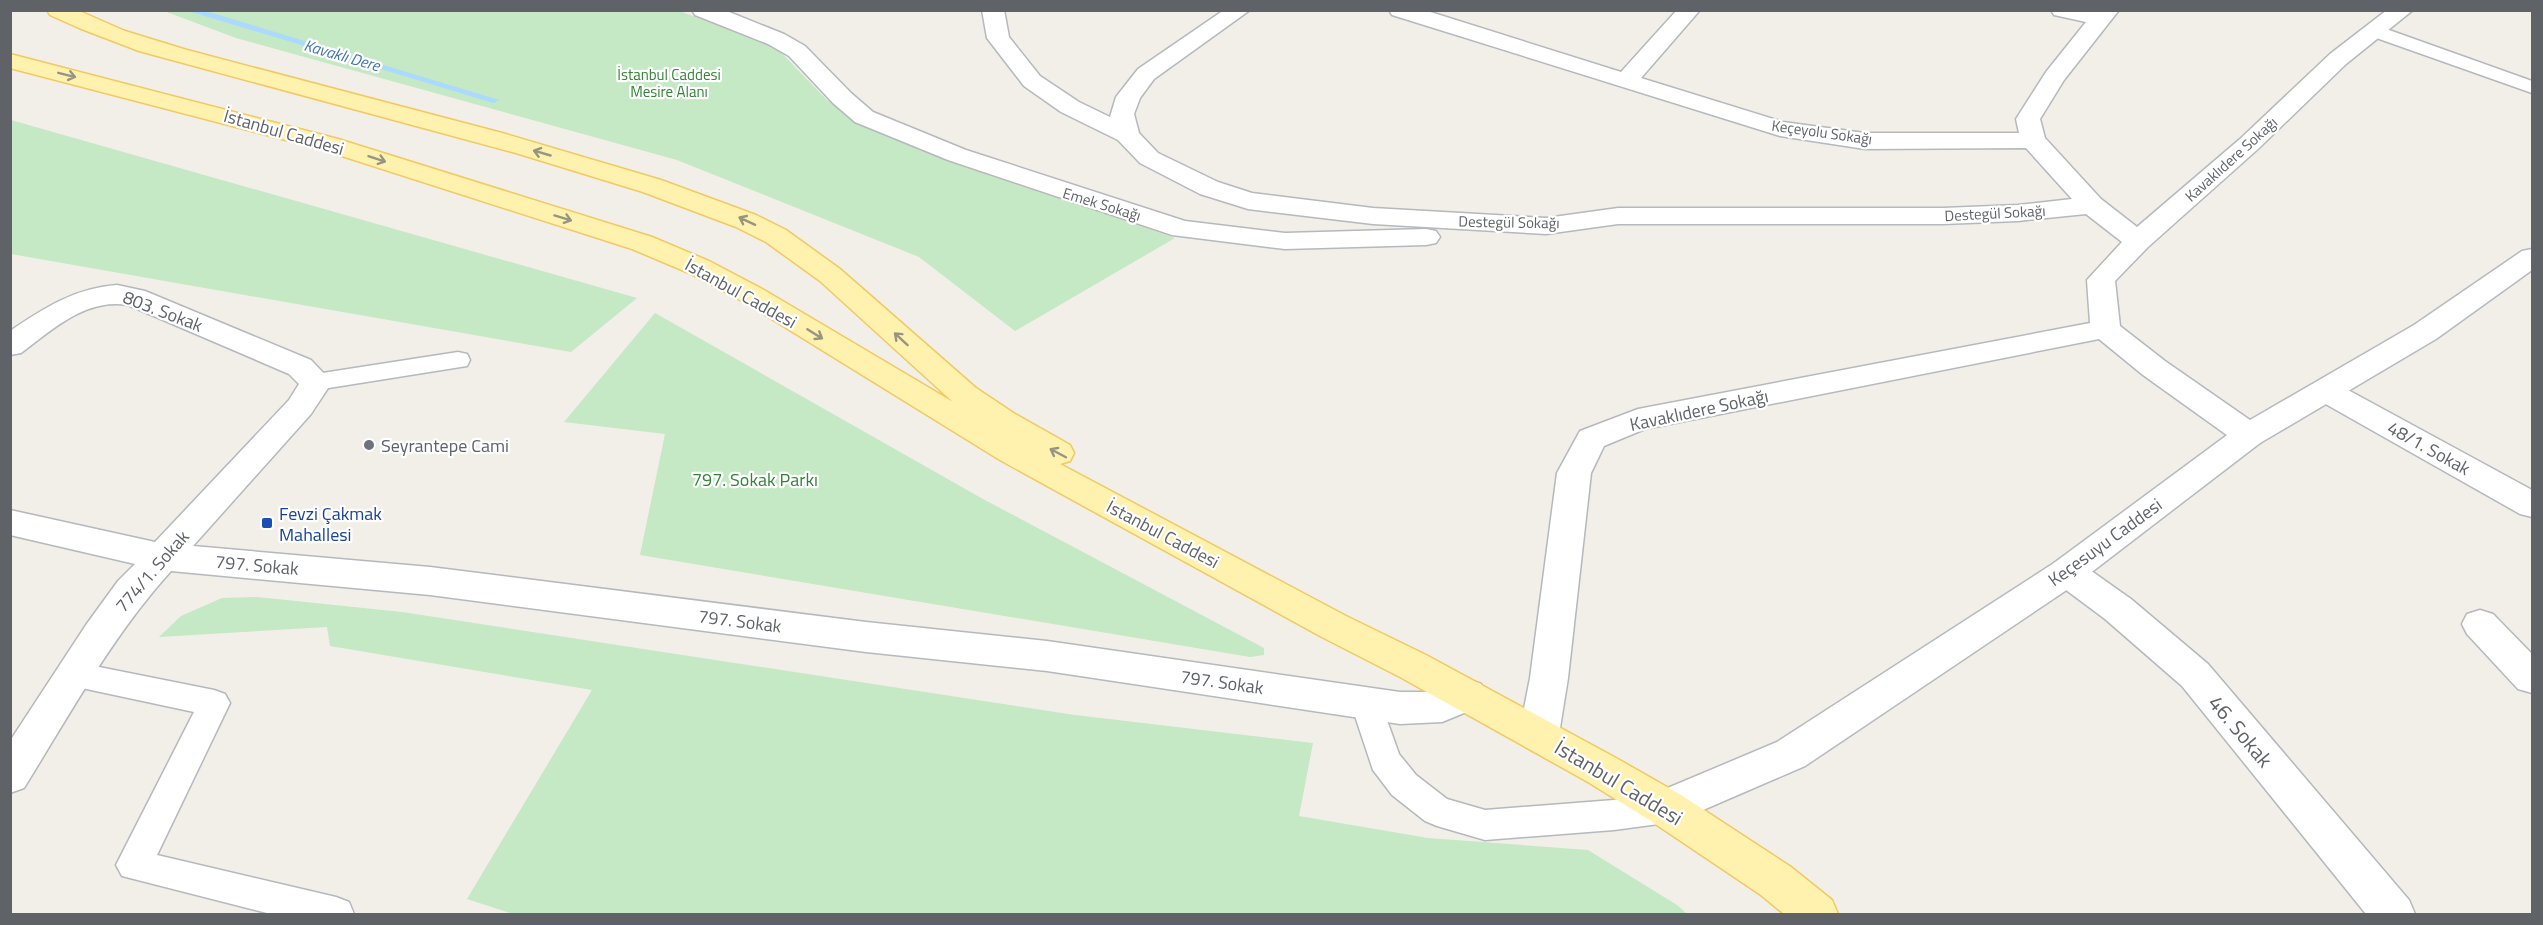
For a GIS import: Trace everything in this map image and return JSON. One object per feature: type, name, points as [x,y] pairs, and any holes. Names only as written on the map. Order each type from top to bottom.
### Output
[{"type":"main road","name":"İstanbul Caddesi","points":[[65,12],[128,38],[200,60],[411,114],[691,198],[749,222],[807,254],[956,388],[1040,443],[1340,603],[1413,666]]},
{"type":"main road","name":"İstanbul Caddesi","points":[[10,61],[329,144],[642,243],[699,267],[754,296],[1012,452],[1333,626],[1539,734],[1666,808],[1776,881],[1816,915]]},
{"type":"street","name":"Emek Sokağı","points":[[704,10],[776,39],[797,51],[864,117],[1016,176],[1182,229],[1285,241],[1385,240],[1546,226]]},
{"type":"street","points":[[993,10],[998,38],[1032,81],[1070,107],[1127,135]]},
{"type":"street","points":[[1127,135],[1122,114],[1128,97],[1146,74],[1239,10]]},
{"type":"street","name":"Keçeyolu Sokağı","points":[[1400,10],[1463,18],[1626,80],[1780,129],[1865,141],[2033,140]]},
{"type":"street","points":[[1626,80],[1689,10]]},
{"type":"street","points":[[2062,10],[2105,15]]},
{"type":"street","name":"Kavaklıdere Sokağı","points":[[1539,734],[1549,678],[1574,473],[1591,440],[1638,420],[2105,329],[2101,280],[2138,241],[2249,144],[2338,59],[2402,10]]},
{"type":"street","points":[[2105,15],[2054,78],[2028,119],[2033,140],[2092,205],[2138,241]]},
{"type":"street","name":"Destegül Sokağı","points":[[1127,135],[1149,158],[1181,176],[1248,201],[1373,216],[1546,226],[1618,216],[1943,216],[2018,213],[2092,205]]},
{"type":"street","name":"Keçesuyu Caddesi","points":[[1666,808],[1791,754],[2067,572],[2249,435],[2425,332],[2532,257]]},
{"type":"street","name":"803. Sokak","points":[[10,346],[65,307],[85,297],[121,293],[300,367],[316,382]]},
{"type":"street","points":[[2105,329],[2154,368],[2249,435]]},
{"type":"street","name":"774/1. Sokak","points":[[10,776],[99,635],[131,591],[300,407],[316,382]]},
{"type":"street","name":"48/1. Sokak","points":[[2326,391],[2532,505]]},
{"type":"street","name":"797. Sokak","points":[[10,522],[164,557],[430,580],[866,637],[1047,657],[1367,704],[1432,710],[1446,707],[1467,695]]},
{"type":"street","name":"46. Sokak","points":[[2067,572],[2118,609],[2195,675],[2392,915]]},
{"type":"street","points":[[2480,624],[2532,678]]},
{"type":"lane","points":[[2375,31],[2532,87]]},
{"type":"lane","points":[[316,382],[458,360]]},
{"type":"lane","points":[[74,675],[214,703],[134,865],[302,904],[336,915]]},
{"type":"lane","points":[[1367,704],[1385,760],[1404,785],[1437,811],[1485,825],[1614,815],[1666,808]]},
{"type":"green space","name":"İstanbul Caddesi Mesire Alanı","points":[[164,11],[679,11],[772,43],[826,99],[853,118],[1015,183],[1175,238],[1015,331],[919,257],[677,160],[236,38]]},
{"type":"green space","points":[[11,120],[637,298],[571,352],[11,254]]},
{"type":"green space","name":"797. Sokak Parkı","points":[[655,313],[983,499],[1264,648],[1264,655],[1250,657],[640,555],[665,434],[564,422]]},
{"type":"green space","points":[[257,597],[402,612],[1075,715],[1313,743],[1299,816],[1428,838],[1588,850],[1677,905],[1687,914],[513,914],[467,899],[592,690],[330,646],[327,627],[159,637],[181,616],[222,598]]},
{"type":"waterway","name":"Kavaklı Dere","points":[[190,10],[494,100]]},
{"type":"place","name":"Seyrantepe Cami","points":[[369,445]]},
{"type":"place","name":"Fevzi Çakmak Mahallesi","points":[[267,523]]}]
